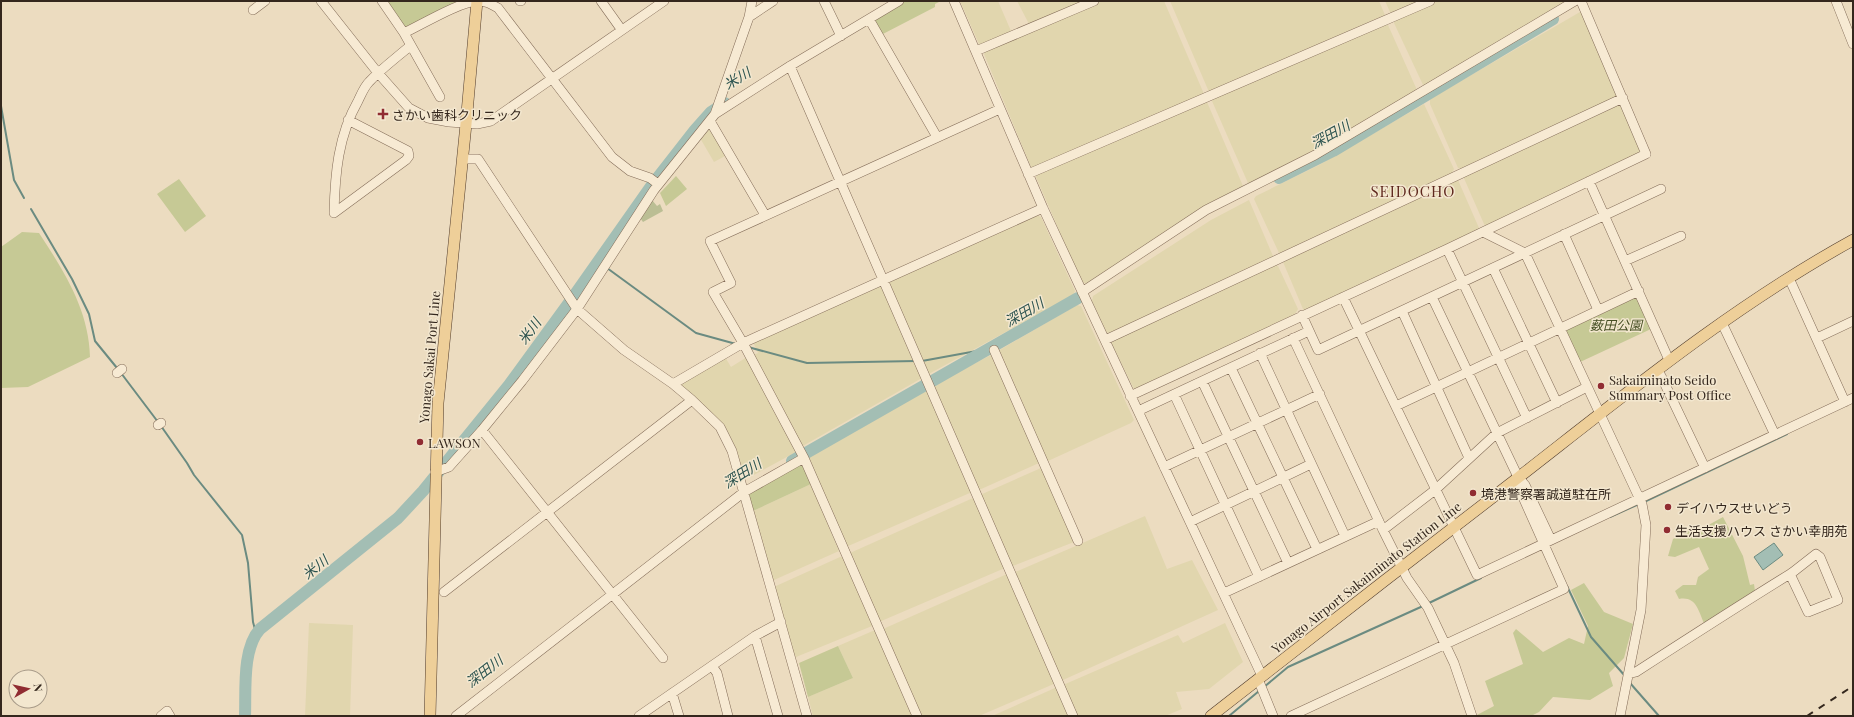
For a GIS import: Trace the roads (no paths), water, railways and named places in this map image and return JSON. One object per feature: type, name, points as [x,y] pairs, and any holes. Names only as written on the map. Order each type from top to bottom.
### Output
[{"type":"main road","name":"Yonago Sakai Port Line","points":[[430,716],[438,403],[463,159],[477,1]]},
{"type":"main road","name":"Yonago Airport Sakaiminato Station Line","points":[[1211,716],[1668,360],[1789,278],[1853,240]]},
{"type":"street","points":[[253,10],[265,1]]},
{"type":"street","points":[[321,1],[378,73],[409,108],[428,118],[466,124],[477,124],[491,121],[552,77],[664,1]]},
{"type":"street","points":[[382,1],[404,33],[440,97]]},
{"type":"street","points":[[404,33],[464,4],[477,1],[488,2],[498,8],[612,157],[630,171],[650,178],[658,184]]},
{"type":"street","points":[[601,1],[622,30]]},
{"type":"street","points":[[752,1],[749,17],[712,118],[765,215]]},
{"type":"street","points":[[749,17],[773,1]]},
{"type":"street","points":[[824,1],[841,36]]},
{"type":"street","points":[[436,472],[448,467],[482,430],[522,381],[577,309],[658,184],[712,118],[790,66],[899,1]]},
{"type":"street","points":[[954,1],[1043,208],[1130,396],[1224,593],[1260,678],[1273,716]]},
{"type":"street","points":[[976,52],[1094,1]]},
{"type":"street","points":[[1028,174],[1430,1]]},
{"type":"street","points":[[1082,292],[1206,210],[1315,155],[1575,1]]},
{"type":"street","points":[[1130,396],[1447,249],[1646,154],[1581,1]]},
{"type":"street","points":[[1836,1],[1853,44]]},
{"type":"street","points":[[869,19],[937,137]]},
{"type":"street","points":[[348,120],[408,151],[409,156],[406,160],[334,213],[335,179],[348,120],[368,84],[378,73],[410,46]]},
{"type":"street","points":[[790,66],[1073,716]]},
{"type":"street","points":[[1105,340],[1623,98]]},
{"type":"street","points":[[917,716],[804,458],[743,343],[713,292],[731,283],[710,241],[1000,109]]},
{"type":"street","points":[[463,159],[478,159],[577,309],[624,350],[673,384],[720,427],[732,451],[807,716]]},
{"type":"street","points":[[1589,181],[1668,360]]},
{"type":"street","points":[[1302,315],[1318,350],[1661,189]]},
{"type":"street","points":[[673,384],[743,343],[1043,208]]},
{"type":"street","points":[[1483,232],[1525,253],[1641,501],[1646,525],[1642,610],[1620,716]]},
{"type":"street","points":[[1564,234],[1598,310]]},
{"type":"street","points":[[1625,261],[1681,236]]},
{"type":"street","points":[[1447,249],[1527,418]]},
{"type":"street","points":[[1494,268],[1557,402]]},
{"type":"street","points":[[1343,297],[1477,575],[1547,542],[1641,501],[1705,468],[1849,400],[1817,338],[1789,278]]},
{"type":"street","points":[[1396,406],[1638,291]]},
{"type":"street","points":[[1291,716],[1564,589],[1525,485],[1518,477],[1496,433],[1432,297]]},
{"type":"street","points":[[1402,311],[1470,458]]},
{"type":"street","points":[[1817,338],[1853,321]]},
{"type":"street","points":[[1722,323],[1776,435]]},
{"type":"street","points":[[1138,412],[1309,331]]},
{"type":"street","points":[[1293,338],[1401,568],[1428,608],[1454,663],[1472,716]]},
{"type":"street","points":[[994,350],[1078,541]]},
{"type":"street","points":[[1260,353],[1345,536]]},
{"type":"street","points":[[1231,368],[1317,549]]},
{"type":"street","points":[[1657,370],[1705,468]]},
{"type":"street","points":[[1202,381],[1288,563]]},
{"type":"street","points":[[1383,530],[1435,490],[1496,433],[1587,387]]},
{"type":"street","points":[[1174,394],[1259,577]]},
{"type":"street","points":[[1164,467],[1320,394]]},
{"type":"street","points":[[444,592],[692,400]]},
{"type":"street","points":[[482,430],[663,658]]},
{"type":"street","points":[[456,716],[744,492],[804,458]]},
{"type":"street","points":[[1190,522],[1311,464]]},
{"type":"street","points":[[1224,593],[1379,521]]},
{"type":"street","points":[[1628,674],[1636,672],[1790,574],[1816,554],[1820,557],[1838,600],[1808,612],[1790,574]]},
{"type":"street","points":[[639,716],[755,636],[781,622]]},
{"type":"street","points":[[755,636],[778,716]]},
{"type":"street","points":[[712,666],[717,673],[728,716]]},
{"type":"street","points":[[672,693],[678,716]]},
{"type":"street","points":[[161,716],[167,711],[170,716]]},
{"type":"waterway","name":"深田川","points":[[1279,178],[1333,151],[1553,19]]},
{"type":"waterway","name":"米川","points":[[245,716],[245,682],[248,658],[254,637],[260,629],[398,518],[423,491],[509,385],[652,185],[711,112],[725,103]]},
{"type":"waterway","points":[[1,106],[14,180],[24,198]]},
{"type":"waterway","points":[[31,209],[72,279],[89,314],[95,341],[117,368]]},
{"type":"waterway","points":[[607,268],[696,333],[736,344]]},
{"type":"waterway","name":"深田川","points":[[792,461],[1078,298]]},
{"type":"waterway","points":[[748,347],[807,363],[916,361]]},
{"type":"waterway","points":[[922,361],[993,348]]},
{"type":"waterway","points":[[121,373],[158,422]]},
{"type":"waterway","points":[[161,426],[194,475],[242,535],[248,563],[253,622],[256,633]]},
{"type":"waterway","points":[[1644,502],[1787,434]]},
{"type":"waterway","points":[[1610,517],[1639,504]]},
{"type":"waterway","points":[[1429,603],[1481,578]]},
{"type":"waterway","points":[[1567,586],[1591,637],[1625,676]]},
{"type":"waterway","points":[[1264,687],[1288,667],[1423,606]]},
{"type":"waterway","points":[[1630,683],[1659,716]]},
{"type":"waterway","points":[[1229,716],[1259,691]]},
{"type":"railway","points":[[1807,716],[1853,686]]},
{"type":"place","name":"さかい歯科クリニック","points":[[383,114]]},
{"type":"place","name":"Sakaiminato Seido Summary Post Office","points":[[1601,386]]},
{"type":"place","name":"LAWSON","points":[[420,442]]},
{"type":"place","name":"境港警察署誠道駐在所","points":[[1473,493]]},
{"type":"place","name":"デイハウスせいどう","points":[[1668,507]]},
{"type":"place","name":"生活支援ハウス さかい幸朋苑","points":[[1667,530]]},
{"type":"district","name":"SEIDOCHO","points":[[1413,191]]},
{"type":"park label","name":"薮田公園","points":[[1616,324]]}]
